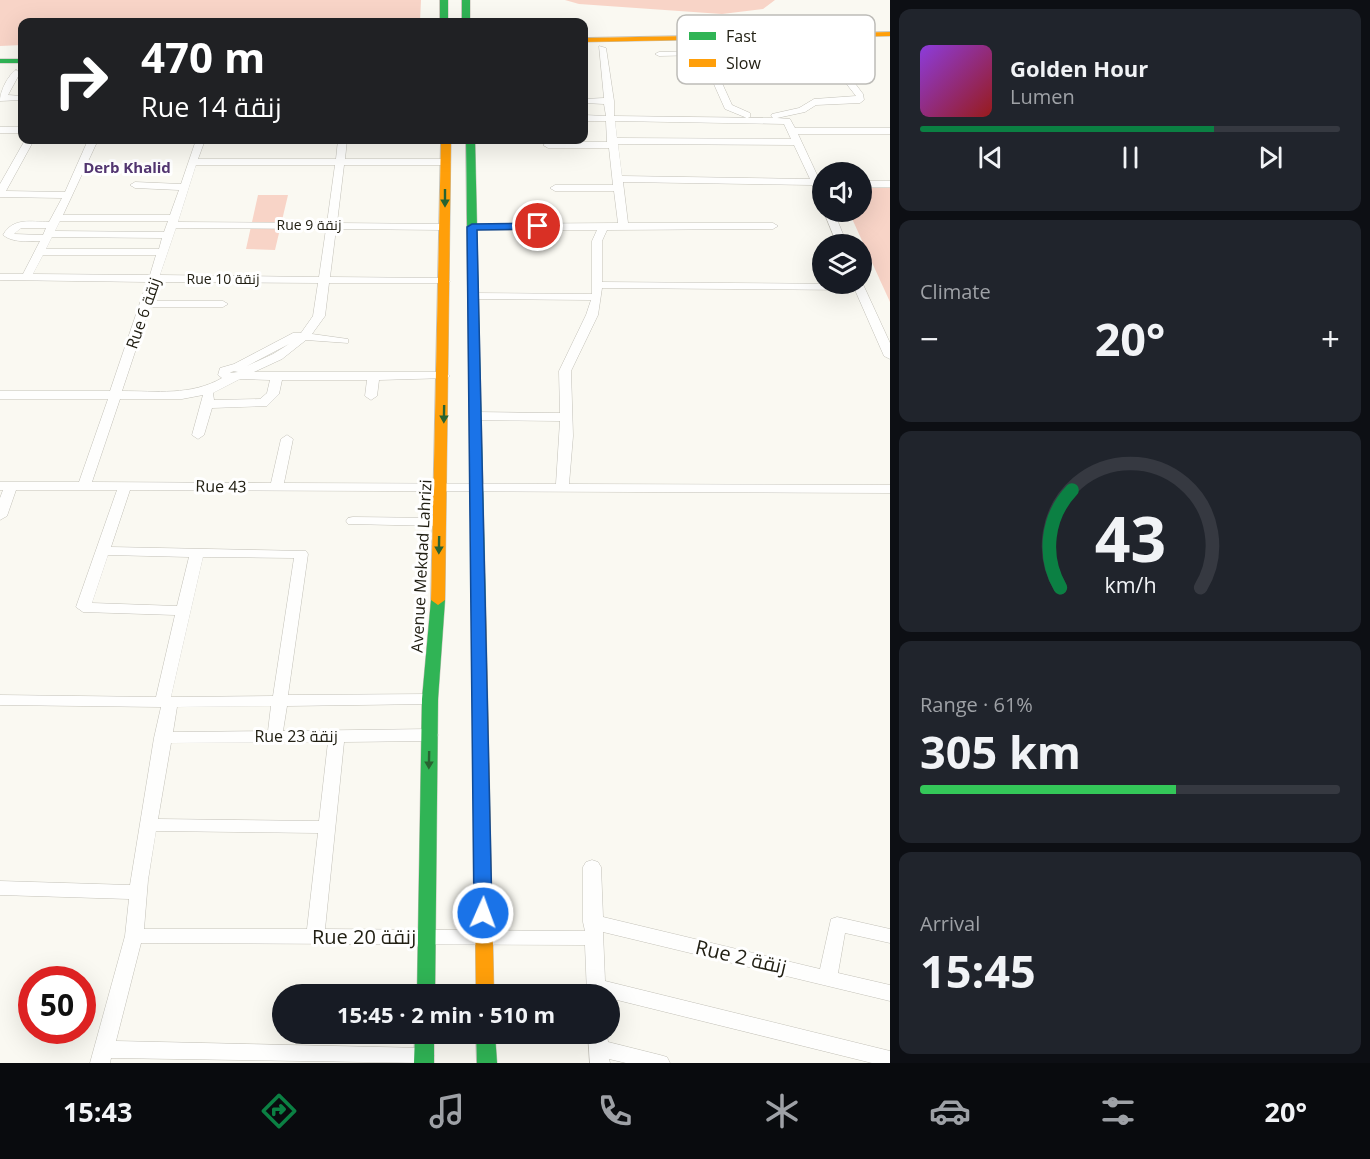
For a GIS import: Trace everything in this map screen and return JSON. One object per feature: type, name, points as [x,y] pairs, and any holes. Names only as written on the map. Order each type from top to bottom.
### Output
[{"type":"main road","points":[[444,0],[444,18]]},
{"type":"main road","points":[[466,0],[466,18]]},
{"type":"main road","points":[[875,34],[890,34]]},
{"type":"main road","points":[[588,40],[677,38]]},
{"type":"main road","points":[[875,43],[890,42]]},
{"type":"main road","points":[[588,49],[677,46]]},
{"type":"main road","points":[[0,53],[18,53]]},
{"type":"main road","points":[[0,61],[18,67]]},
{"type":"main road","name":"Avenue Mekdad Lahrizi","points":[[426,984],[430,699],[438,605],[442,486],[446,144]]},
{"type":"main road","points":[[470,144],[484,890],[482,936],[485,984]]},
{"type":"main road","points":[[424,1059],[425,1044]]},
{"type":"main road","points":[[486,1044],[487,1063]]},
{"type":"street","points":[[602,48],[610,101],[611,143],[623,226]]},
{"type":"street","points":[[658,54],[677,54]]},
{"type":"street","points":[[18,69],[1,98],[18,98]]},
{"type":"street","points":[[9,84],[18,84]]},
{"type":"street","points":[[719,84],[728,107],[749,116],[786,116],[814,102],[860,100],[860,96],[851,84]]},
{"type":"street","points":[[588,101],[610,101]]},
{"type":"street","points":[[588,118],[778,119],[787,121],[812,169]]},
{"type":"street","points":[[0,130],[18,130]]},
{"type":"street","points":[[793,131],[888,131],[890,141]]},
{"type":"street","points":[[588,144],[798,142]]},
{"type":"street","points":[[27,144],[0,194],[68,195]]},
{"type":"street","points":[[26,278],[91,144]]},
{"type":"street","name":"Rue 6 زنقة","points":[[85,485],[199,144]]},
{"type":"street","points":[[0,395],[173,396],[210,390],[239,373],[270,361],[302,335],[319,316],[342,144]]},
{"type":"street","points":[[548,145],[580,144]]},
{"type":"street","points":[[193,162],[446,162]]},
{"type":"street","points":[[555,188],[617,183],[812,182]]},
{"type":"street","points":[[872,184],[890,184]]},
{"type":"street","points":[[135,185],[185,187]]},
{"type":"street","points":[[50,229],[172,226]]},
{"type":"street","points":[[50,229],[172,226]]},
{"type":"street","name":"Rue 9 زنقة","points":[[172,226],[445,227]]},
{"type":"street","points":[[582,226],[597,241]]},
{"type":"street","points":[[562,487],[567,417],[565,371],[592,315],[597,291],[597,241],[603,226]]},
{"type":"street","points":[[472,227],[773,226]]},
{"type":"street","points":[[39,252],[163,252]]},
{"type":"street","name":"Rue 10 زنقة","points":[[0,277],[445,281]]},
{"type":"street","points":[[473,296],[812,286]]},
{"type":"street","points":[[863,294],[890,356]]},
{"type":"street","points":[[147,304],[223,304]]},
{"type":"street","points":[[302,335],[344,340]]},
{"type":"street","points":[[239,373],[277,376],[444,376]]},
{"type":"street","points":[[371,396],[374,375]]},
{"type":"street","points":[[207,404],[263,402],[273,394],[277,376]]},
{"type":"street","points":[[198,435],[210,390]]},
{"type":"street","points":[[476,416],[567,417]]},
{"type":"street","points":[[277,487],[287,439]]},
{"type":"street","points":[[0,516],[6,486]]},
{"type":"street","name":"Rue 43","points":[[6,486],[477,486],[888,490]]},
{"type":"street","points":[[125,486],[83,607],[183,611]]},
{"type":"street","points":[[353,521],[439,522]]},
{"type":"street","points":[[102,551],[300,554],[275,735]]},
{"type":"street","points":[[197,552],[166,702],[138,892],[134,936],[102,1056],[424,1059]]},
{"type":"street","points":[[0,700],[166,702],[430,699]]},
{"type":"street","points":[[315,937],[337,735]]},
{"type":"street","name":"Rue 23 زنقة","points":[[162,738],[430,735]]},
{"type":"street","points":[[148,825],[327,827]]},
{"type":"street","points":[[592,867],[596,984]]},
{"type":"street","points":[[0,888],[138,892]]},
{"type":"street","points":[[828,978],[837,924],[890,936]]},
{"type":"street","name":"Rue 20 زنقة","points":[[134,936],[428,938],[593,930]]},
{"type":"street","name":"Rue 2 زنقة","points":[[593,930],[828,978],[890,993]]},
{"type":"street","points":[[620,997],[890,1059]]},
{"type":"street","points":[[599,1048],[660,1063]]},
{"type":"shaded area","points":[[0,0],[421,0],[420,18],[18,18],[18,45],[0,46]]},
{"type":"shaded area","points":[[565,0],[775,0],[763,9],[722,14],[579,4]]},
{"type":"shaded area","points":[[872,188],[890,188],[890,302],[872,262],[872,234],[859,234],[854,222],[872,222]]},
{"type":"shaded area","points":[[258,195],[288,195],[275,250],[246,249]]},
{"type":"traffic: fast","points":[[444,0],[444,18]]},
{"type":"traffic: fast","points":[[466,0],[466,18]]},
{"type":"traffic: fast","points":[[0,61],[18,61]]},
{"type":"traffic: fast","points":[[470,144],[479,615]]},
{"type":"traffic: fast","points":[[426,984],[430,699],[438,600]]},
{"type":"traffic: fast","points":[[424,1063],[425,1044]]},
{"type":"traffic: fast","points":[[486,1044],[487,1063]]},
{"type":"traffic: slow","points":[[875,34],[890,34]]},
{"type":"traffic: slow","points":[[588,40],[677,38]]},
{"type":"traffic: slow","points":[[438,600],[446,144]]},
{"type":"traffic: slow","points":[[479,615],[485,984]]},
{"type":"district","name":"Derb Khalid","points":[[127,168]]},
{"type":"route","points":[[483,913],[472,227],[538,226]]}]
